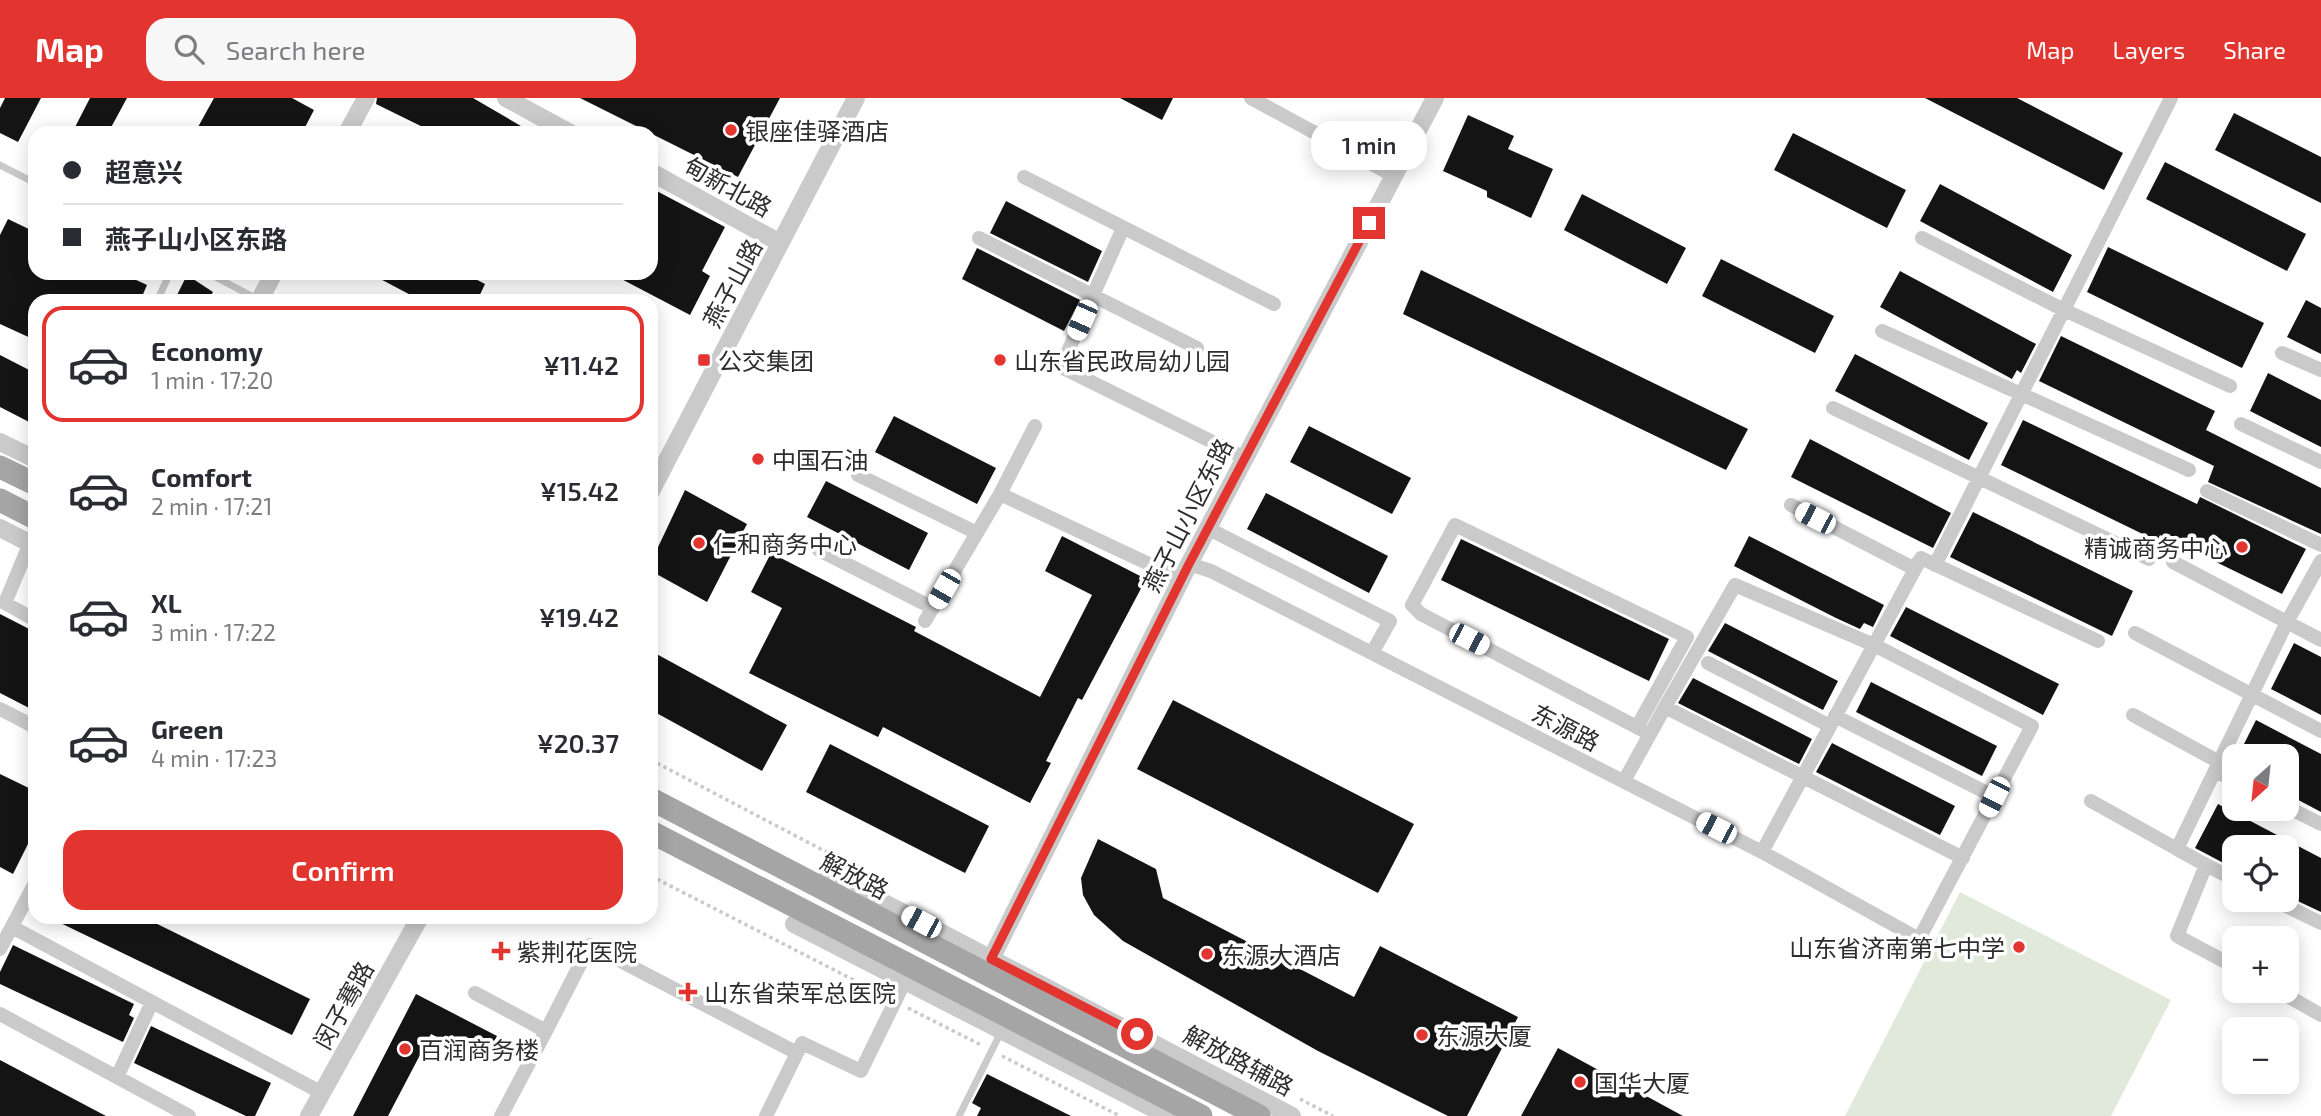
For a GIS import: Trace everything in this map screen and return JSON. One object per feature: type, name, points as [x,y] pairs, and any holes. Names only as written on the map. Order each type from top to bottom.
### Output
[{"type":"main road","points":[[0,467],[28,481]]},
{"type":"main road","points":[[0,500],[28,514]]},
{"type":"main road","name":"解放路","points":[[658,803],[1259,1116]]},
{"type":"main road","points":[[658,836],[1201,1116]]},
{"type":"main road","points":[[799,876],[827,873]]},
{"type":"main road","points":[[784,900],[794,924]]},
{"type":"street","points":[[351,126],[366,98]]},
{"type":"street","points":[[506,98],[557,126]]},
{"type":"street","points":[[515,98],[566,126]]},
{"type":"street","name":"燕子山路","points":[[658,477],[846,98]]},
{"type":"street","name":"燕子山路","points":[[658,458],[856,98]]},
{"type":"street","points":[[1251,98],[1394,176]]},
{"type":"street","name":"燕子山小区东路","points":[[991,959],[1185,572],[1435,98]]},
{"type":"street","points":[[1935,565],[2171,98]]},
{"type":"street","points":[[1024,177],[1274,304]]},
{"type":"street","name":"甸新北路","points":[[658,178],[776,242]]},
{"type":"street","points":[[1123,228],[1061,367],[1245,458]]},
{"type":"street","points":[[979,237],[1196,348]]},
{"type":"street","points":[[1922,238],[2064,310],[2230,386]]},
{"type":"street","points":[[257,294],[268,280]]},
{"type":"street","points":[[1882,331],[2189,470]]},
{"type":"street","points":[[2282,353],[2321,370]]},
{"type":"street","points":[[1833,408],[2149,559]]},
{"type":"street","points":[[2241,424],[2321,462]]},
{"type":"street","points":[[925,621],[1000,494],[1035,426]]},
{"type":"street","points":[[0,442],[28,456]]},
{"type":"street","points":[[858,475],[976,533]]},
{"type":"street","points":[[2207,491],[2321,545]]},
{"type":"street","name":"东源路","points":[[1000,494],[1185,572],[1211,572],[1762,852],[1919,939],[1963,858]]},
{"type":"street","points":[[1791,505],[1915,569]]},
{"type":"street","points":[[1624,782],[1644,730],[1687,637],[1455,524],[1412,605],[1421,614],[1644,730]]},
{"type":"street","points":[[0,528],[28,542]]},
{"type":"street","points":[[1208,528],[1390,621],[1372,653]]},
{"type":"street","points":[[820,550],[933,608]]},
{"type":"street","points":[[17,610],[5,603],[28,555]]},
{"type":"street","points":[[1762,852],[1921,558],[2098,641]]},
{"type":"street","points":[[2177,849],[2287,622],[2321,561]]},
{"type":"street","points":[[2173,562],[2321,640]]},
{"type":"street","points":[[1644,730],[1665,707],[1735,585],[1874,645],[2032,726],[1963,858],[1665,707]]},
{"type":"street","points":[[0,601],[28,616]]},
{"type":"street","points":[[2136,633],[2321,731]]},
{"type":"street","points":[[1708,663],[1994,797]]},
{"type":"street","points":[[0,709],[28,723]]},
{"type":"street","points":[[2133,715],[2222,770]]},
{"type":"street","points":[[2091,801],[2222,873]]},
{"type":"street","points":[[2300,814],[2321,824]]},
{"type":"street","points":[[2206,865],[2177,936],[2222,960]]},
{"type":"street","name":"解放路辅路","points":[[827,873],[1292,1116]]},
{"type":"street","points":[[0,949],[28,896]]},
{"type":"street","points":[[2299,912],[2321,923]]},
{"type":"street","name":"闵子骞路","points":[[309,1116],[416,924]]},
{"type":"street","points":[[794,924],[1168,1116]]},
{"type":"street","points":[[12,927],[322,1093]]},
{"type":"street","points":[[501,1116],[590,945],[797,1053]]},
{"type":"street","points":[[766,1116],[802,1043],[861,1071],[905,981]]},
{"type":"street","points":[[475,993],[546,1031]]},
{"type":"street","points":[[117,1077],[152,1002]]},
{"type":"street","points":[[2299,1002],[2321,1015]]},
{"type":"street","points":[[0,1014],[189,1116]]},
{"type":"lane","points":[[0,165],[28,179]]},
{"type":"lane","points":[[221,280],[247,294]]},
{"type":"lane","points":[[959,1116],[1002,1031]]},
{"type":"green space","name":"山东省济南第七中学","points":[[1960,892],[2171,1000],[2111,1116],[1845,1116]]},
{"type":"building","points":[[5,98],[41,98],[18,142],[0,133],[0,108]]},
{"type":"building","points":[[90,98],[127,98],[112,126],[76,126]]},
{"type":"building","points":[[214,98],[292,98],[314,110],[306,126],[199,126]]},
{"type":"building","points":[[377,98],[473,98],[521,126],[421,126],[376,104]]},
{"type":"building","points":[[580,98],[780,98],[738,177],[658,137],[658,126],[636,126]]},
{"type":"building","points":[[1120,98],[1173,98],[1162,120]]},
{"type":"building","points":[[1925,98],[2017,98],[2123,153],[2104,190]]},
{"type":"building","points":[[2234,113],[2321,157],[2321,203],[2215,150]]},
{"type":"building","points":[[1468,115],[1514,136],[1508,149],[1553,169],[1531,218],[1487,197],[1487,191],[1443,171]]},
{"type":"building","points":[[1793,133],[1906,190],[1887,228],[1774,170]]},
{"type":"building","points":[[2165,162],[2306,234],[2287,271],[2146,199]]},
{"type":"building","points":[[1940,184],[2072,255],[2053,292],[1920,221]]},
{"type":"building","points":[[658,192],[725,227],[702,271],[710,276],[690,315],[658,298],[658,294],[650,294],[623,280],[658,280]]},
{"type":"building","points":[[1582,194],[1686,248],[1667,284],[1564,230]]},
{"type":"building","points":[[1006,201],[1102,251],[1088,282],[990,233]]},
{"type":"building","points":[[8,219],[28,229],[28,280],[136,280],[147,285],[143,294],[28,294],[28,337],[0,324],[0,235]]},
{"type":"building","points":[[2108,247],[2264,323],[2242,368],[2087,292]]},
{"type":"building","points":[[977,248],[1080,300],[1064,331],[962,279]]},
{"type":"building","points":[[1721,259],[1834,316],[1815,353],[1702,296]]},
{"type":"building","points":[[1421,270],[1748,429],[1726,470],[1403,314]]},
{"type":"building","points":[[1900,271],[2036,344],[2021,373],[2017,370],[2012,379],[1880,307]]},
{"type":"building","points":[[184,280],[195,280],[213,292],[212,294],[178,294]]},
{"type":"building","points":[[382,280],[477,280],[485,284],[480,294],[409,294]]},
{"type":"building","points":[[2306,300],[2321,308],[2321,354],[2287,337]]},
{"type":"building","points":[[2061,336],[2215,411],[2206,430],[2321,488],[2321,534],[2208,482],[2214,466],[2039,381]]},
{"type":"building","points":[[1855,354],[1988,423],[1969,460],[1835,391]]},
{"type":"building","points":[[0,355],[28,369],[28,421],[0,407]]},
{"type":"building","points":[[2268,373],[2321,400],[2321,447],[2250,411]]},
{"type":"building","points":[[894,416],[996,468],[977,504],[875,452]]},
{"type":"building","points":[[2023,420],[2197,504],[2200,497],[2306,549],[2282,594],[2160,535],[2157,541],[2001,465]]},
{"type":"building","points":[[1309,426],[1411,478],[1392,514],[1290,462]]},
{"type":"building","points":[[1810,439],[1951,513],[1933,548],[1791,477]]},
{"type":"building","points":[[826,481],[928,533],[909,570],[807,517]]},
{"type":"building","name":"仁和商务中心","points":[[685,490],[747,524],[707,602],[658,575],[658,547]]},
{"type":"building","points":[[1266,493],[1388,556],[1369,593],[1247,529]]},
{"type":"building","points":[[1973,512],[2133,591],[2112,636],[1950,557]]},
{"type":"building","points":[[1062,536],[1146,579],[1082,700],[1078,698],[1046,761],[1051,763],[1030,803],[883,727],[878,737],[749,673],[782,608],[751,592],[771,553],[916,627],[914,631],[1040,697],[1092,595],[1045,571]]},
{"type":"building","points":[[1749,536],[1884,605],[1873,627],[1864,623],[1860,629],[1734,566]]},
{"type":"building","points":[[1461,539],[1669,639],[1649,681],[1441,580]]},
{"type":"building","points":[[1906,607],[2059,684],[2043,715],[1890,636]]},
{"type":"building","points":[[0,614],[28,628],[28,707],[0,693]]},
{"type":"building","points":[[1725,623],[1838,681],[1823,710],[1708,651]]},
{"type":"building","points":[[2294,643],[2321,657],[2321,715],[2271,689]]},
{"type":"building","points":[[658,655],[787,725],[762,771],[658,714]]},
{"type":"building","points":[[1693,678],[1812,739],[1799,764],[1678,703]]},
{"type":"building","points":[[1871,682],[1997,746],[1982,776],[1856,712]]},
{"type":"building","points":[[1173,700],[1414,824],[1378,893],[1137,769]]},
{"type":"building","points":[[2256,720],[2321,754],[2321,812],[2300,801],[2300,744],[2244,744]]},
{"type":"building","points":[[1832,743],[1955,806],[1940,835],[1816,772]]},
{"type":"building","points":[[830,744],[989,826],[965,873],[806,792]]},
{"type":"building","points":[[0,774],[28,788],[28,844],[13,874],[0,867]]},
{"type":"building","points":[[2218,804],[2222,806],[2222,821],[2250,821],[2277,835],[2222,835],[2222,862],[2195,848]]},
{"type":"building","points":[[1098,839],[1156,869],[1163,898],[1354,997],[1380,946],[1518,1017],[1467,1116],[1448,1116],[1318,1051],[1123,941],[1094,915],[1083,895],[1081,878]]},
{"type":"building","points":[[2299,846],[2321,858],[2321,912],[2299,902]]},
{"type":"building","points":[[62,924],[157,924],[310,999],[292,1035]]},
{"type":"building","points":[[13,945],[134,1004],[129,1015],[134,1018],[123,1042],[0,984],[0,972]]},
{"type":"building","name":"百润商务楼","points":[[416,994],[497,1036],[484,1061],[431,1034],[388,1116],[353,1116]]},
{"type":"building","points":[[151,1026],[271,1083],[255,1116],[246,1116],[134,1063]]},
{"type":"building","name":"国华大厦","points":[[1558,1048],[1683,1116],[1521,1116]]},
{"type":"building","points":[[0,1060],[106,1116],[0,1116]]},
{"type":"building","points":[[987,1074],[1071,1116],[977,1116],[981,1108],[972,1103]]},
{"type":"place","name":"银座佳驿酒店","points":[[731,130]]},
{"type":"place","name":"公交集团","points":[[704,360]]},
{"type":"place","name":"山东省民政局幼儿园","points":[[1000,360]]},
{"type":"place","name":"中国石油","points":[[758,459]]},
{"type":"place","name":"仁和商务中心","points":[[699,543]]},
{"type":"place","name":"精诚商务中心","points":[[2242,547]]},
{"type":"place","name":"山东省济南第七中学","points":[[2019,947]]},
{"type":"place","name":"紫荆花医院","points":[[501,951]]},
{"type":"place","name":"东源大酒店","points":[[1207,954]]},
{"type":"place","name":"山东省荣军总医院","points":[[688,992]]},
{"type":"place","name":"东源大厦","points":[[1422,1035]]},
{"type":"place","name":"百润商务楼","points":[[405,1049]]},
{"type":"place","name":"国华大厦","points":[[1580,1082]]},
{"type":"route","points":[[1137,1034],[991,959],[1189,564],[1369,223]]}]
